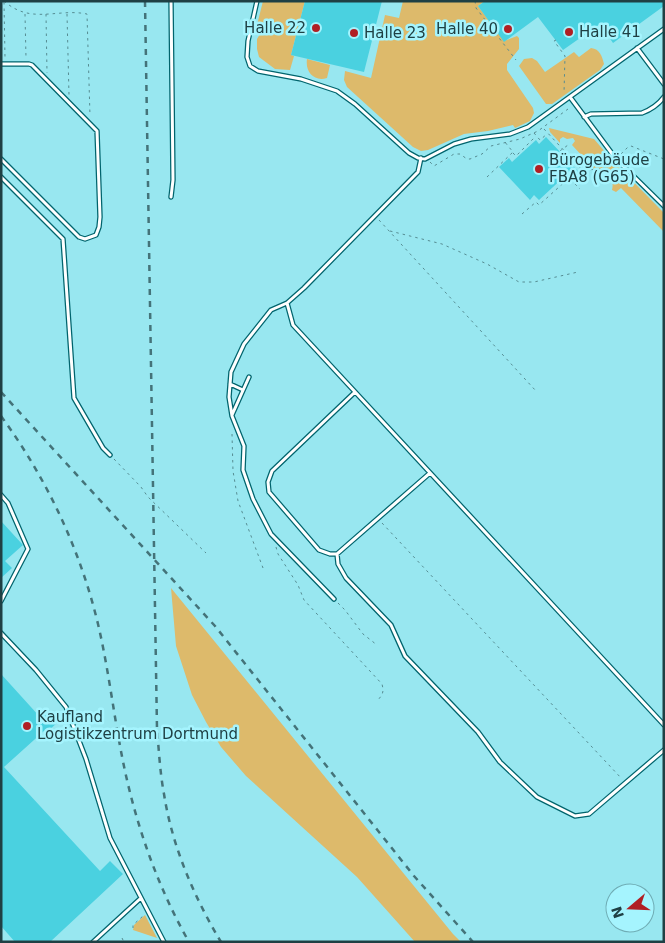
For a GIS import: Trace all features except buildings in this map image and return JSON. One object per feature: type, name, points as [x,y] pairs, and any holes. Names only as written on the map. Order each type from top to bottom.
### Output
[{"type":"lane","points":[[171,1],[173,180],[171,197]]},
{"type":"lane","points":[[257,1],[248,41],[247,57],[250,66],[258,71],[301,79],[337,91],[355,104],[409,153],[421,158],[427,158],[454,144],[471,139],[510,134],[528,127],[664,29]]},
{"type":"lane","points":[[637,48],[664,84]]},
{"type":"lane","points":[[1,159],[79,237],[85,239],[96,235],[100,222],[97,131],[32,65],[3,64]]},
{"type":"lane","points":[[570,97],[616,158],[664,206]]},
{"type":"lane","points":[[584,117],[592,114],[642,113],[648,111],[664,98]]},
{"type":"lane","points":[[334,599],[271,534],[252,499],[242,470],[244,446],[232,416],[229,397],[231,372],[244,344],[271,310],[287,302],[304,288],[418,172],[421,158]]},
{"type":"lane","points":[[1,176],[63,239],[74,398],[103,448],[110,455]]},
{"type":"lane","points":[[287,302],[293,325],[664,725]]},
{"type":"lane","points":[[232,416],[249,377]]},
{"type":"lane","points":[[230,384],[243,390]]},
{"type":"lane","points":[[355,392],[272,471],[268,482],[268,492],[318,550],[337,554],[430,473]]},
{"type":"lane","points":[[1,495],[8,503],[28,549],[1,601]]},
{"type":"lane","points":[[337,554],[338,564],[346,578],[391,624],[405,656],[478,732],[500,762],[537,797],[575,816],[589,814],[664,750]]},
{"type":"lane","points":[[1,633],[36,670],[66,707],[86,759],[110,838],[164,942]]},
{"type":"lane","points":[[93,942],[141,898]]},
{"type":"path","points":[[4,1],[12,8],[25,14],[86,13],[88,15],[91,124]]},
{"type":"path","points":[[3,64],[4,1]]},
{"type":"path","points":[[475,1],[476,8],[516,60]]},
{"type":"path","points":[[68,13],[69,103]]},
{"type":"path","points":[[25,14],[26,64]]},
{"type":"path","points":[[46,14],[47,80]]},
{"type":"path","points":[[556,40],[554,41],[565,56],[564,102]]},
{"type":"path","points":[[427,158],[434,166],[454,154],[460,154],[470,159],[482,154],[491,146],[520,139],[543,127],[568,109]]},
{"type":"path","points":[[543,127],[583,171]]},
{"type":"path","points":[[502,135],[505,144],[516,156],[536,135],[540,140],[548,133]]},
{"type":"path","points":[[560,152],[568,145]]},
{"type":"path","points":[[603,175],[603,172],[616,158],[631,146],[664,159]]},
{"type":"path","points":[[487,176],[513,152]]},
{"type":"path","points":[[572,181],[583,171],[607,168]]},
{"type":"path","points":[[522,214],[536,202],[539,205],[569,178],[580,189]]},
{"type":"path","points":[[375,216],[536,391]]},
{"type":"path","points":[[389,231],[442,244],[488,264],[519,282],[534,282],[578,272]]},
{"type":"path","points":[[232,434],[233,471],[238,501],[263,568]]},
{"type":"path","points":[[110,455],[141,487],[148,497],[206,553]]},
{"type":"path","points":[[378,518],[626,782]]},
{"type":"path","points":[[271,534],[278,554],[298,585],[304,600],[382,684],[383,695],[378,700]]},
{"type":"path","points":[[334,599],[363,634],[377,645]]},
{"type":"path","points":[[133,928],[144,915]]},
{"type":"path","points":[[122,938],[124,942]]},
{"type":"shaded area","points":[[263,1],[305,1],[291,55],[294,56],[290,70],[275,69],[259,57],[257,39],[260,34],[257,25]]},
{"type":"shaded area","points":[[403,1],[485,1],[478,6],[504,41],[517,36],[519,38],[519,49],[507,64],[507,70],[533,108],[534,113],[530,121],[515,128],[513,125],[464,134],[428,150],[421,151],[413,147],[347,87],[344,80],[345,71],[371,78],[385,15],[399,18]]},
{"type":"shaded area","points":[[591,48],[599,51],[604,64],[600,70],[552,104],[546,104],[519,66],[524,59],[532,58],[537,61],[545,72],[574,52],[579,57]]},
{"type":"shaded area","points":[[307,59],[330,65],[327,78],[318,79],[311,75],[307,68]]},
{"type":"shaded area","points":[[549,128],[594,139],[664,213],[664,232],[621,188],[616,192],[612,190],[612,182],[606,172],[596,171],[572,145],[575,141],[573,138],[567,139],[563,137],[560,139],[560,143],[550,132]]},
{"type":"shaded area","points":[[171,588],[461,942],[415,942],[357,877],[246,776],[221,747],[192,695],[176,646]]},
{"type":"shaded area","points":[[145,915],[157,938],[133,930],[134,925]]},
{"type":"railway","points":[[145,1],[157,729],[163,786],[172,833],[193,889],[221,942]]},
{"type":"railway","points":[[1,392],[215,626],[414,876],[473,942]]},
{"type":"railway","points":[[1,416],[18,440],[47,490],[72,542],[82,569],[98,624],[123,760],[138,822],[160,883],[189,942]]},
{"type":"place","name":"Halle 22","points":[[316,28]]},
{"type":"place","name":"Halle 40","points":[[508,29]]},
{"type":"place","name":"Halle 41","points":[[569,32]]},
{"type":"place","name":"Halle 23","points":[[354,33]]},
{"type":"place","name":"Bürogebäude FBA8 (G65)","points":[[539,169]]},
{"type":"place","name":"Kaufland Logistikzentrum Dortmund","points":[[27,726]]}]
